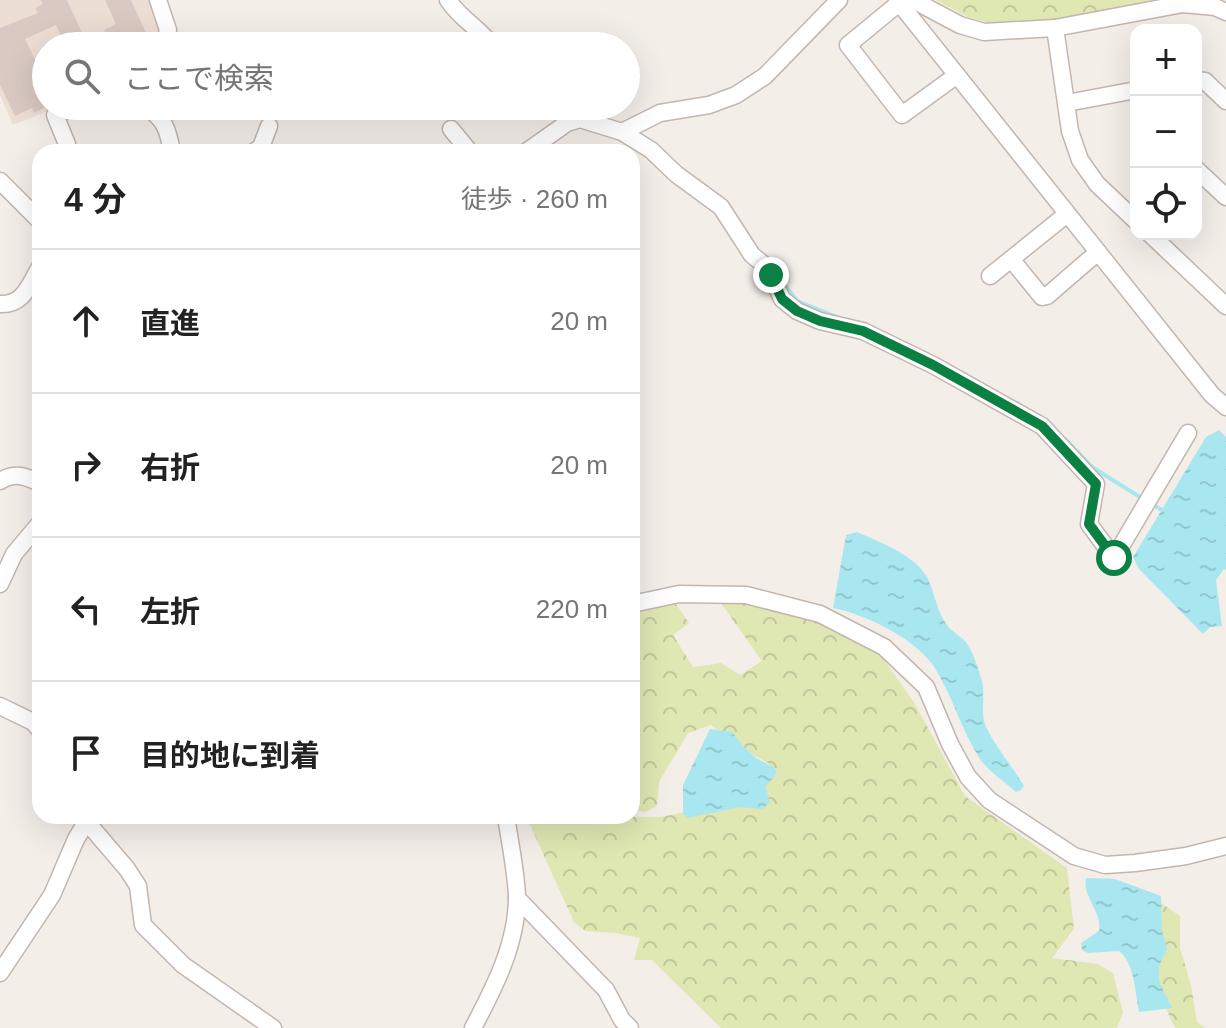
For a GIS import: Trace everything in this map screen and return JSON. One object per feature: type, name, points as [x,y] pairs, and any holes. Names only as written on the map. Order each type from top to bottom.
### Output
[{"type":"street","points":[[158,0],[168,32]]},
{"type":"street","points":[[448,0],[463,20],[479,32]]},
{"type":"street","points":[[622,132],[660,113],[709,105],[736,95],[765,76],[822,6],[839,0]]},
{"type":"street","points":[[903,1],[984,32],[1055,28],[1183,4],[1215,7],[1226,12]]},
{"type":"street","points":[[903,1],[1067,214],[1212,395],[1226,407]]},
{"type":"street","points":[[903,1],[848,45],[902,115],[957,75]]},
{"type":"street","points":[[1055,28],[1070,131],[1080,160],[1097,184],[1130,215]]},
{"type":"street","points":[[1202,81],[1226,101]]},
{"type":"street","points":[[1067,103],[1130,91]]},
{"type":"street","points":[[57,120],[67,144]]},
{"type":"street","points":[[164,120],[170,144]]},
{"type":"street","points":[[537,144],[567,123],[577,120]]},
{"type":"street","points":[[590,120],[622,132],[651,150],[676,174],[721,207],[745,246],[768,268],[782,299],[797,311],[820,321],[863,331],[933,365],[1042,426],[1096,484],[1089,524],[1114,558],[1188,433]]},
{"type":"street","points":[[262,144],[269,126]]},
{"type":"street","points":[[451,129],[463,144]]},
{"type":"street","points":[[1202,175],[1226,197]]},
{"type":"street","points":[[0,181],[32,214]]},
{"type":"street","points":[[990,276],[1067,214]]},
{"type":"street","points":[[1156,240],[1226,305]]},
{"type":"street","points":[[1011,259],[1042,297],[1098,252]]},
{"type":"street","points":[[0,304],[10,304],[23,297],[32,281]]},
{"type":"street","points":[[0,473],[0,481],[18,475],[32,480]]},
{"type":"street","points":[[0,584],[14,554],[32,533]]},
{"type":"street","points":[[640,602],[679,594],[746,595],[820,614],[884,647],[926,687],[968,777],[989,800],[1074,856],[1105,865],[1186,856],[1226,846]]},
{"type":"street","points":[[0,706],[32,722]]},
{"type":"street","points":[[0,973],[52,895],[84,824]]},
{"type":"street","points":[[92,824],[138,886],[143,925],[183,965],[273,1028]]},
{"type":"street","points":[[473,1028],[498,979],[511,938],[517,898],[507,824]]},
{"type":"street","points":[[517,898],[606,990],[622,1020],[630,1028]]},
{"type":"shaded area","points":[[0,0],[155,0],[163,27],[161,32],[32,32],[32,117],[13,125],[0,95]]},
{"type":"green space","points":[[936,0],[1170,0],[1063,20],[992,24],[968,17]]},
{"type":"green space","points":[[713,592],[809,619],[880,654],[915,704],[965,796],[1067,868],[1074,929],[1052,958],[1098,964],[1113,973],[1123,1013],[1117,1028],[721,1028],[652,960],[634,960],[640,938],[585,931],[574,922],[530,824],[640,824],[640,817],[661,817],[733,802],[751,778],[770,764],[742,749],[711,725],[688,733],[659,782],[657,806],[646,812],[640,811],[640,604],[672,598],[689,623],[673,635],[693,667],[721,663],[740,675],[762,661]]},
{"type":"green space","points":[[1158,901],[1180,916],[1180,948],[1191,985],[1197,1022],[1205,1028],[1175,1028],[1163,1002],[1146,979]]},
{"type":"water","points":[[1219,430],[1226,437],[1226,570],[1216,580],[1222,626],[1210,627],[1203,634],[1139,569],[1133,557],[1206,437]]},
{"type":"water","points":[[857,532],[887,545],[923,571],[944,620],[965,641],[973,655],[983,687],[987,729],[1024,786],[1021,790],[1016,792],[980,759],[940,676],[924,655],[888,629],[833,608],[846,535]]},
{"type":"water","points":[[710,729],[732,732],[756,758],[774,767],[777,773],[765,787],[770,802],[762,809],[739,807],[688,818],[683,814],[683,785]]},
{"type":"water","points":[[1086,878],[1115,879],[1161,896],[1162,931],[1167,949],[1159,966],[1159,981],[1172,1008],[1139,1012],[1134,979],[1119,951],[1088,953],[1082,950],[1081,943],[1099,931]]},
{"type":"building","points":[[41,0],[67,0],[82,32],[59,32],[56,25],[32,32],[32,36],[25,39],[32,53],[32,108],[15,116],[0,85],[0,28],[38,13],[35,8],[43,4]]},
{"type":"building","points":[[105,0],[131,0],[146,32],[105,32],[116,24]]},
{"type":"waterway","points":[[782,281],[797,301],[840,318]]},
{"type":"waterway","points":[[1065,439],[1092,467],[1143,499]]},
{"type":"waterway","points":[[1150,503],[1162,510]]},
{"type":"route","points":[[771,275],[782,299],[797,311],[820,321],[863,331],[933,365],[1042,426],[1096,484],[1089,524],[1114,558]]}]
